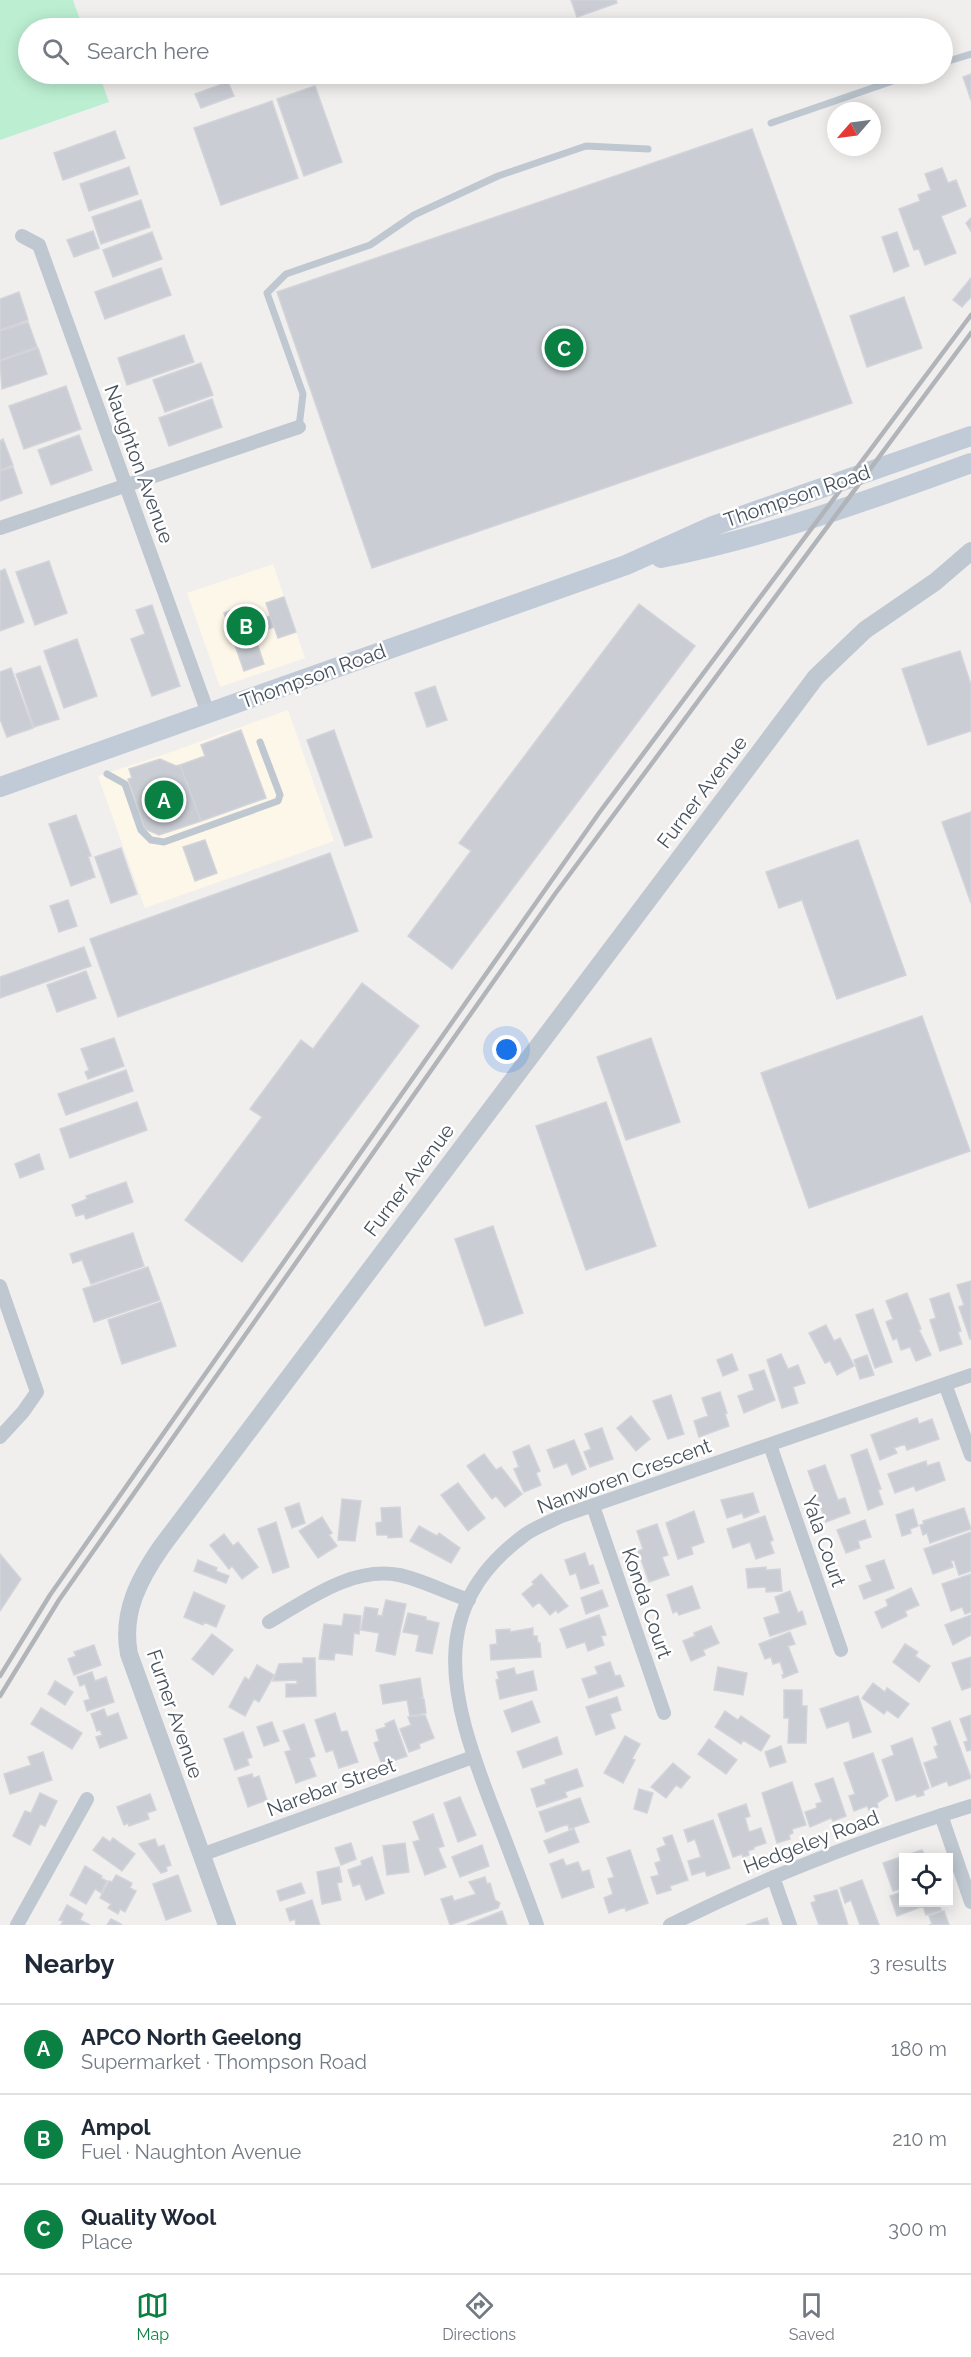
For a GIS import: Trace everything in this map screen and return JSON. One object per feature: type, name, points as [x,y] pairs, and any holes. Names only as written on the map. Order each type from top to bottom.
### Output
[{"type":"main road","name":"Thompson Road","points":[[0,787],[626,565],[713,526],[971,436]]},
{"type":"main road","name":"Thompson Road","points":[[626,565],[719,546],[885,494],[971,463]]},
{"type":"street","name":"Naughton Avenue","points":[[22,236],[39,245],[208,713]]},
{"type":"street","points":[[0,528],[299,427]]},
{"type":"street","name":"Furner Avenue","points":[[227,1925],[128,1647],[129,1610],[147,1569],[816,677],[866,630],[935,582],[971,551]]},
{"type":"street","points":[[0,1286],[37,1392],[23,1413],[0,1437]]},
{"type":"street","name":"Nanworen Crescent","points":[[537,1925],[473,1757],[461,1716],[455,1678],[454,1646],[463,1613],[479,1580],[527,1533],[559,1517],[971,1375]]},
{"type":"street","points":[[945,1384],[971,1455]]},
{"type":"street","name":"Yala Court","points":[[770,1445],[842,1650]]},
{"type":"street","name":"Konda Court","points":[[592,1506],[664,1713]]},
{"type":"street","points":[[269,1622],[343,1581],[368,1574],[398,1575],[469,1600]]},
{"type":"street","name":"Narebar Street","points":[[201,1855],[473,1757]]},
{"type":"street","points":[[17,1925],[87,1799]]},
{"type":"street","name":"Hedgeley Road","points":[[670,1925],[736,1892],[813,1859],[971,1806]]},
{"type":"street","points":[[941,1815],[971,1902]]},
{"type":"street","points":[[773,1877],[790,1925]]},
{"type":"lane","points":[[953,60],[971,54]]},
{"type":"lane","points":[[771,123],[885,84]]},
{"type":"lane","points":[[299,427],[303,394],[267,293],[286,274],[370,245],[414,214],[498,176],[575,149],[586,146],[648,149]]},
{"type":"lane","points":[[108,774],[126,784],[141,830],[150,840],[164,842],[278,801],[280,795],[260,742]]},
{"type":"shaded area","points":[[273,564],[305,658],[220,687],[187,593]]},
{"type":"shaded area","points":[[288,710],[334,841],[145,908],[98,776]]},
{"type":"green space","points":[[0,0],[73,0],[79,18],[18,18],[18,84],[103,84],[109,102],[0,140]]},
{"type":"building","points":[[571,0],[616,0],[617,3],[577,17]]},
{"type":"building","points":[[971,74],[971,100],[963,77]]},
{"type":"building","points":[[222,84],[229,84],[234,96],[201,108],[195,94]]},
{"type":"building","points":[[315,86],[342,162],[304,176],[277,99]]},
{"type":"building","points":[[272,101],[298,178],[221,205],[194,128]]},
{"type":"building","points":[[752,129],[852,403],[372,568],[277,292]]},
{"type":"building","points":[[115,131],[125,158],[63,180],[54,153]]},
{"type":"building","points":[[129,167],[138,194],[89,211],[80,184]]},
{"type":"building","points":[[942,168],[948,183],[956,180],[966,206],[941,216],[956,253],[925,265],[919,249],[914,250],[899,209],[920,201],[918,195],[931,190],[925,174]]},
{"type":"building","points":[[141,200],[150,227],[101,244],[92,217]]},
{"type":"building","points":[[971,218],[971,231],[966,223]]},
{"type":"building","points":[[93,231],[99,248],[74,257],[67,240]]},
{"type":"building","points":[[152,232],[162,259],[113,277],[103,250]]},
{"type":"building","points":[[897,232],[909,266],[894,272],[882,237]]},
{"type":"building","points":[[161,268],[171,295],[105,319],[95,292]]},
{"type":"building","points":[[971,278],[971,297],[962,307],[953,300]]},
{"type":"building","points":[[19,292],[28,320],[0,330],[0,299]]},
{"type":"building","points":[[904,297],[922,348],[867,367],[850,316]]},
{"type":"building","points":[[28,322],[37,347],[0,360],[0,331]]},
{"type":"building","points":[[184,335],[194,362],[127,385],[118,358]]},
{"type":"building","points":[[38,348],[47,374],[2,389],[0,361]]},
{"type":"building","points":[[201,363],[213,395],[165,412],[153,380]]},
{"type":"building","points":[[66,386],[81,429],[24,449],[9,406]]},
{"type":"building","points":[[212,399],[222,427],[169,446],[159,418]]},
{"type":"building","points":[[79,435],[92,470],[51,485],[38,450]]},
{"type":"building","points":[[3,439],[13,465],[0,470],[0,441]]},
{"type":"building","points":[[13,467],[22,493],[0,501],[0,471]]},
{"type":"building","points":[[49,561],[67,613],[35,625],[16,572]]},
{"type":"building","points":[[5,569],[24,622],[0,631],[0,571]]},
{"type":"building","points":[[284,597],[296,632],[278,638],[266,603]]},
{"type":"building","points":[[639,604],[695,646],[452,969],[408,936],[471,851],[459,843]]},
{"type":"building","points":[[152,605],[180,686],[152,696],[131,639],[145,634],[136,610]]},
{"type":"building","points":[[244,605],[250,623],[270,616],[274,627],[254,634],[264,664],[244,671],[224,613]]},
{"type":"building","points":[[77,639],[97,696],[64,708],[44,651]]},
{"type":"building","points":[[960,651],[971,685],[971,731],[928,745],[902,669]]},
{"type":"building","points":[[40,666],[59,719],[34,727],[16,674]]},
{"type":"building","points":[[11,668],[33,728],[7,737],[0,719],[0,672]]},
{"type":"building","points":[[435,686],[447,720],[427,727],[415,693]]},
{"type":"building","points":[[241,730],[266,798],[201,821],[180,765],[205,756],[201,745]]},
{"type":"building","points":[[334,730],[372,837],[345,846],[307,740]]},
{"type":"building","points":[[160,759],[176,766],[180,765],[201,821],[159,835],[145,829],[128,779],[132,778],[129,769]]},
{"type":"building","points":[[971,812],[971,903],[942,822]]},
{"type":"building","points":[[76,815],[91,856],[88,856],[95,877],[71,886],[49,824]]},
{"type":"building","points":[[205,840],[217,873],[195,881],[183,847]]},
{"type":"building","points":[[858,840],[906,975],[837,999],[802,900],[779,908],[766,872]]},
{"type":"building","points":[[121,848],[137,894],[111,903],[95,857]]},
{"type":"building","points":[[330,853],[358,931],[118,1017],[90,939]]},
{"type":"building","points":[[68,900],[77,926],[59,932],[50,906]]},
{"type":"building","points":[[84,947],[91,966],[0,998],[0,977]]},
{"type":"building","points":[[86,971],[96,998],[57,1012],[47,985]]},
{"type":"building","points":[[362,983],[419,1026],[242,1262],[185,1220],[262,1117],[250,1109],[301,1040],[313,1049]]},
{"type":"building","points":[[922,1016],[970,1151],[809,1208],[761,1073]]},
{"type":"building","points":[[114,1038],[124,1066],[88,1079],[85,1072],[89,1070],[81,1049]]},
{"type":"building","points":[[651,1038],[680,1122],[626,1140],[597,1057]]},
{"type":"building","points":[[126,1070],[133,1091],[66,1115],[58,1094]]},
{"type":"building","points":[[137,1102],[147,1130],[70,1158],[60,1129]]},
{"type":"building","points":[[606,1102],[656,1246],[586,1270],[536,1126]]},
{"type":"building","points":[[39,1154],[44,1169],[20,1178],[15,1164]]},
{"type":"building","points":[[126,1182],[133,1202],[86,1219],[84,1214],[76,1216],[72,1205],[87,1199],[86,1196]]},
{"type":"building","points":[[493,1226],[523,1313],[485,1326],[455,1239]]},
{"type":"building","points":[[133,1233],[144,1266],[91,1284],[82,1260],[73,1263],[70,1254]]},
{"type":"building","points":[[148,1267],[160,1300],[94,1322],[83,1289]]},
{"type":"building","points":[[971,1281],[970,1339],[959,1307],[964,1305],[957,1285]]},
{"type":"building","points":[[907,1293],[921,1329],[919,1330],[931,1355],[916,1361],[910,1347],[901,1350],[897,1338],[893,1340],[886,1322],[893,1319],[886,1301]]},
{"type":"building","points":[[949,1293],[961,1331],[958,1332],[962,1344],[940,1351],[930,1320],[936,1318],[930,1299]]},
{"type":"building","points":[[161,1302],[176,1346],[122,1364],[108,1320]]},
{"type":"building","points":[[873,1309],[892,1362],[875,1368],[856,1315]]},
{"type":"building","points":[[826,1325],[834,1341],[840,1338],[854,1366],[837,1375],[830,1361],[825,1363],[809,1333]]},
{"type":"building","points":[[732,1354],[738,1370],[723,1376],[717,1360]]},
{"type":"building","points":[[781,1354],[788,1369],[798,1365],[805,1383],[793,1387],[798,1403],[782,1408],[767,1360]]},
{"type":"building","points":[[867,1355],[874,1375],[860,1379],[854,1360]]},
{"type":"building","points":[[764,1370],[775,1400],[744,1413],[738,1396],[754,1390],[749,1375]]},
{"type":"building","points":[[720,1392],[729,1426],[699,1437],[694,1421],[708,1416],[702,1398]]},
{"type":"building","points":[[671,1395],[684,1434],[668,1439],[653,1401]]},
{"type":"building","points":[[631,1416],[650,1439],[636,1451],[617,1428]]},
{"type":"building","points":[[917,1418],[919,1424],[932,1419],[939,1439],[907,1450],[905,1444],[894,1448],[897,1453],[880,1460],[871,1435]]},
{"type":"building","points":[[602,1428],[613,1459],[590,1467],[584,1452],[591,1449],[585,1434]]},
{"type":"building","points":[[574,1440],[586,1469],[572,1475],[567,1463],[554,1468],[547,1450]]},
{"type":"building","points":[[529,1445],[540,1471],[536,1473],[541,1485],[524,1492],[514,1469],[519,1467],[513,1452]]},
{"type":"building","points":[[867,1449],[881,1489],[878,1490],[883,1504],[868,1510],[851,1455]]},
{"type":"building","points":[[484,1454],[496,1470],[501,1467],[522,1494],[505,1507],[496,1496],[492,1499],[467,1466]]},
{"type":"building","points":[[926,1461],[927,1466],[939,1462],[945,1480],[916,1491],[914,1486],[895,1493],[888,1474]]},
{"type":"building","points":[[825,1465],[838,1500],[845,1498],[850,1513],[826,1522],[808,1471]]},
{"type":"building","points":[[458,1483],[485,1518],[468,1531],[441,1495]]},
{"type":"building","points":[[753,1493],[759,1512],[744,1518],[742,1513],[727,1518],[721,1500]]},
{"type":"building","points":[[342,1499],[361,1501],[355,1541],[338,1540]]},
{"type":"building","points":[[299,1503],[305,1523],[292,1528],[285,1508]]},
{"type":"building","points":[[400,1507],[402,1537],[388,1538],[388,1535],[377,1535],[376,1523],[382,1522],[381,1508]]},
{"type":"building","points":[[964,1508],[971,1529],[930,1543],[927,1533],[923,1535],[920,1525],[924,1524],[923,1521]]},
{"type":"building","points":[[913,1509],[918,1526],[910,1529],[911,1533],[902,1536],[896,1515]]},
{"type":"building","points":[[694,1511],[704,1542],[691,1547],[693,1554],[678,1559],[666,1523]]},
{"type":"building","points":[[765,1516],[773,1540],[770,1542],[774,1553],[756,1559],[750,1542],[733,1548],[727,1529]]},
{"type":"building","points":[[322,1517],[332,1533],[329,1535],[337,1546],[318,1558],[299,1531]]},
{"type":"building","points":[[865,1520],[871,1537],[858,1541],[860,1548],[846,1553],[837,1530]]},
{"type":"building","points":[[276,1522],[289,1567],[273,1573],[258,1529]]},
{"type":"building","points":[[657,1524],[668,1555],[662,1557],[669,1575],[649,1582],[638,1551],[643,1549],[637,1531]]},
{"type":"building","points":[[419,1526],[437,1536],[439,1533],[460,1548],[451,1563],[410,1541]]},
{"type":"building","points":[[971,1532],[971,1571],[959,1575],[954,1560],[951,1561],[953,1567],[933,1574],[924,1549]]},
{"type":"building","points":[[224,1534],[233,1546],[238,1542],[258,1567],[242,1579],[232,1566],[229,1569],[210,1545]]},
{"type":"building","points":[[585,1553],[589,1566],[593,1565],[599,1583],[581,1589],[576,1573],[570,1575],[565,1560]]},
{"type":"building","points":[[0,1554],[21,1579],[0,1611]]},
{"type":"building","points":[[198,1560],[229,1576],[226,1583],[194,1571]]},
{"type":"building","points":[[884,1560],[894,1588],[864,1599],[859,1586],[872,1581],[866,1566]]},
{"type":"building","points":[[766,1567],[766,1570],[780,1569],[782,1591],[766,1592],[766,1587],[748,1588],[746,1569]]},
{"type":"building","points":[[541,1574],[568,1606],[558,1613],[556,1610],[550,1615],[539,1602],[533,1607],[522,1594],[534,1584],[532,1582]]},
{"type":"building","points":[[971,1574],[971,1612],[965,1614],[962,1607],[951,1611],[942,1584]]},
{"type":"building","points":[[692,1586],[700,1608],[679,1615],[677,1611],[673,1613],[667,1595]]},
{"type":"building","points":[[911,1588],[919,1605],[905,1611],[907,1616],[882,1628],[875,1612],[888,1606],[886,1600]]},
{"type":"building","points":[[602,1590],[608,1606],[586,1614],[581,1598]]},
{"type":"building","points":[[790,1591],[798,1613],[802,1611],[806,1624],[770,1636],[764,1618],[780,1613],[775,1597]]},
{"type":"building","points":[[194,1592],[225,1606],[216,1627],[204,1622],[203,1625],[184,1617]]},
{"type":"building","points":[[386,1600],[406,1604],[395,1655],[376,1651],[379,1633],[361,1630],[365,1607],[378,1609],[377,1615],[382,1616]]},
{"type":"building","points":[[408,1613],[439,1623],[432,1654],[416,1651],[419,1635],[403,1632]]},
{"type":"building","points":[[344,1614],[361,1616],[359,1634],[354,1633],[352,1655],[335,1653],[334,1660],[319,1659],[324,1624],[342,1626]]},
{"type":"building","points":[[599,1615],[606,1635],[601,1636],[604,1645],[588,1651],[585,1642],[567,1648],[560,1629]]},
{"type":"building","points":[[971,1615],[971,1635],[953,1645],[945,1625]]},
{"type":"building","points":[[711,1626],[719,1643],[703,1650],[705,1655],[691,1661],[683,1641],[695,1636],[694,1633]]},
{"type":"building","points":[[533,1628],[533,1636],[537,1636],[538,1643],[540,1643],[541,1657],[491,1660],[490,1645],[497,1644],[496,1630],[510,1629],[510,1632]]},
{"type":"building","points":[[790,1632],[795,1644],[788,1646],[798,1672],[783,1678],[780,1662],[773,1664],[771,1657],[765,1659],[759,1644]]},
{"type":"building","points":[[212,1634],[233,1650],[213,1675],[192,1659]]},
{"type":"building","points":[[905,1644],[918,1652],[915,1656],[930,1666],[919,1682],[893,1662]]},
{"type":"building","points":[[94,1645],[101,1665],[74,1675],[68,1659],[76,1656],[74,1652]]},
{"type":"building","points":[[971,1657],[971,1687],[962,1690],[952,1663]]},
{"type":"building","points":[[303,1658],[315,1658],[316,1696],[286,1697],[286,1684],[297,1684],[297,1680],[273,1681],[279,1664],[303,1663]]},
{"type":"building","points":[[610,1662],[615,1676],[620,1675],[624,1686],[589,1698],[582,1679],[598,1674],[595,1667]]},
{"type":"building","points":[[257,1665],[274,1675],[259,1702],[254,1699],[245,1716],[229,1707],[245,1677],[249,1680]]},
{"type":"building","points":[[718,1667],[747,1673],[743,1695],[714,1690]]},
{"type":"building","points":[[514,1668],[516,1675],[533,1671],[537,1690],[500,1699],[496,1680],[499,1679],[497,1672]]},
{"type":"building","points":[[92,1672],[95,1681],[106,1677],[114,1702],[87,1711],[84,1701],[90,1699],[85,1684],[80,1686],[77,1677]]},
{"type":"building","points":[[420,1678],[423,1697],[421,1698],[424,1699],[426,1713],[410,1716],[407,1700],[383,1704],[380,1685]]},
{"type":"building","points":[[55,1681],[73,1692],[65,1705],[48,1694]]},
{"type":"building","points":[[873,1683],[885,1692],[887,1688],[909,1704],[898,1718],[887,1710],[884,1714],[862,1698]]},
{"type":"building","points":[[784,1690],[802,1690],[802,1706],[807,1706],[806,1743],[788,1743],[789,1718],[784,1718]]},
{"type":"building","points":[[858,1696],[871,1732],[853,1738],[849,1721],[827,1728],[820,1709]]},
{"type":"building","points":[[617,1697],[621,1710],[610,1714],[615,1728],[596,1735],[586,1707]]},
{"type":"building","points":[[532,1701],[540,1722],[512,1732],[504,1711]]},
{"type":"building","points":[[41,1708],[82,1733],[72,1749],[31,1724]]},
{"type":"building","points":[[104,1709],[107,1717],[118,1713],[127,1738],[100,1748],[96,1737],[102,1735],[100,1730],[97,1731],[91,1714]]},
{"type":"building","points":[[725,1711],[738,1720],[741,1716],[770,1736],[761,1751],[743,1740],[741,1744],[715,1727]]},
{"type":"building","points":[[335,1713],[341,1732],[347,1731],[358,1762],[339,1768],[333,1750],[326,1752],[315,1720]]},
{"type":"building","points":[[425,1715],[434,1738],[419,1744],[420,1748],[409,1752],[400,1729],[411,1725],[408,1717]]},
{"type":"building","points":[[971,1715],[971,1750],[967,1751],[964,1742],[968,1741],[960,1719]]},
{"type":"building","points":[[394,1720],[407,1756],[382,1765],[374,1743],[379,1741],[376,1730],[386,1727],[385,1724]]},
{"type":"building","points":[[950,1721],[971,1778],[949,1786],[947,1781],[932,1787],[924,1763],[938,1758],[934,1747],[938,1745],[932,1728]]},
{"type":"building","points":[[272,1722],[279,1741],[264,1746],[257,1727]]},
{"type":"building","points":[[304,1724],[315,1756],[309,1758],[316,1776],[296,1783],[285,1752],[291,1750],[283,1731]]},
{"type":"building","points":[[243,1732],[252,1757],[247,1759],[249,1765],[235,1770],[224,1739]]},
{"type":"building","points":[[625,1736],[640,1744],[632,1759],[635,1760],[623,1783],[604,1773]]},
{"type":"building","points":[[557,1737],[562,1754],[523,1768],[517,1752]]},
{"type":"building","points":[[912,1738],[929,1788],[923,1791],[924,1795],[917,1797],[916,1794],[896,1801],[882,1760],[894,1755],[891,1746]]},
{"type":"building","points":[[709,1739],[737,1760],[726,1774],[698,1754]]},
{"type":"building","points":[[781,1746],[786,1762],[770,1767],[765,1752]]},
{"type":"building","points":[[43,1752],[52,1780],[10,1794],[4,1774],[31,1765],[28,1757]]},
{"type":"building","points":[[873,1753],[888,1796],[877,1803],[878,1807],[869,1810],[867,1806],[854,1811],[849,1796],[855,1794],[844,1763]]},
{"type":"building","points":[[673,1763],[690,1777],[681,1788],[676,1785],[666,1798],[651,1787]]},
{"type":"building","points":[[577,1769],[583,1786],[565,1792],[567,1797],[537,1807],[531,1789],[546,1784],[545,1780]]},
{"type":"building","points":[[252,1774],[253,1778],[259,1776],[267,1800],[248,1807],[238,1778]]},
{"type":"building","points":[[833,1778],[846,1816],[833,1821],[831,1818],[810,1827],[805,1812],[817,1808],[816,1804],[822,1802],[815,1784]]},
{"type":"building","points":[[792,1782],[806,1825],[792,1829],[790,1839],[777,1843],[762,1793]]},
{"type":"building","points":[[639,1789],[653,1793],[647,1813],[634,1809]]},
{"type":"building","points":[[40,1793],[57,1801],[45,1826],[40,1824],[30,1845],[13,1836],[25,1811],[31,1813]]},
{"type":"building","points":[[150,1794],[156,1810],[147,1813],[149,1819],[129,1826],[128,1823],[124,1825],[117,1807]]},
{"type":"building","points":[[460,1797],[476,1835],[458,1842],[444,1803]]},
{"type":"building","points":[[580,1798],[589,1822],[569,1829],[568,1824],[546,1832],[539,1812]]},
{"type":"building","points":[[746,1804],[750,1816],[745,1818],[749,1832],[761,1828],[766,1843],[748,1851],[749,1855],[743,1857],[742,1854],[733,1857],[718,1814]]},
{"type":"building","points":[[433,1814],[444,1846],[438,1848],[446,1867],[425,1875],[413,1842],[420,1840],[413,1822]]},
{"type":"building","points":[[713,1820],[730,1868],[707,1876],[705,1871],[692,1875],[688,1861],[701,1857],[695,1839],[688,1842],[684,1830]]},
{"type":"building","points":[[574,1829],[579,1842],[549,1853],[544,1841]]},
{"type":"building","points":[[672,1835],[688,1880],[670,1886],[671,1890],[657,1894],[651,1877],[659,1875],[655,1863],[661,1861],[657,1849],[666,1845],[663,1838]]},
{"type":"building","points":[[103,1837],[110,1842],[113,1838],[135,1854],[122,1871],[93,1850]]},
{"type":"building","points":[[155,1839],[158,1847],[164,1845],[171,1865],[166,1867],[167,1871],[161,1873],[139,1844]]},
{"type":"building","points":[[351,1843],[356,1859],[341,1865],[335,1848]]},
{"type":"building","points":[[405,1843],[409,1872],[387,1875],[383,1846]]},
{"type":"building","points":[[482,1845],[489,1866],[460,1877],[452,1857]]},
{"type":"building","points":[[630,1850],[648,1903],[626,1911],[625,1907],[609,1913],[604,1898],[613,1894],[608,1879],[614,1877],[607,1858]]},
{"type":"building","points":[[372,1857],[384,1893],[366,1900],[360,1884],[353,1886],[348,1870],[362,1865],[361,1861]]},
{"type":"building","points":[[899,1858],[899,1889],[893,1891],[883,1863]]},
{"type":"building","points":[[563,1859],[566,1866],[578,1862],[582,1872],[589,1870],[594,1887],[562,1898],[550,1864]]},
{"type":"building","points":[[85,1866],[107,1881],[101,1893],[95,1889],[86,1904],[70,1895]]},
{"type":"building","points":[[339,1867],[342,1882],[337,1883],[341,1900],[322,1904],[317,1872]]},
{"type":"building","points":[[116,1875],[132,1883],[130,1888],[136,1891],[125,1912],[120,1909],[118,1914],[108,1908],[111,1904],[100,1898],[109,1881],[112,1882]]},
{"type":"building","points":[[178,1875],[191,1911],[166,1920],[153,1884]]},
{"type":"building","points":[[485,1877],[487,1884],[490,1883],[495,1900],[500,1903],[498,1908],[450,1925],[441,1899],[452,1896],[454,1901],[476,1894],[469,1882]]},
{"type":"building","points":[[862,1880],[879,1925],[860,1925],[851,1900],[845,1903],[840,1888]]},
{"type":"building","points":[[301,1883],[305,1893],[280,1901],[277,1891]]},
{"type":"building","points":[[837,1890],[848,1925],[819,1925],[811,1903],[816,1901],[814,1896]]},
{"type":"building","points":[[899,1893],[899,1907],[920,1907],[897,1916],[890,1896]]},
{"type":"building","points":[[312,1900],[320,1925],[296,1925],[295,1919],[290,1921],[286,1909]]},
{"type":"building","points":[[67,1905],[83,1914],[80,1920],[90,1925],[61,1925],[63,1921],[59,1920]]},
{"type":"building","points":[[923,1907],[940,1907],[941,1910],[926,1915]]},
{"type":"building","points":[[502,1911],[507,1925],[467,1925]]},
{"type":"building","points":[[944,1911],[949,1925],[929,1925],[932,1924],[929,1916]]},
{"type":"building","points":[[767,1918],[769,1925],[746,1925]]},
{"type":"building","points":[[111,1919],[119,1923],[122,1925],[107,1925]]},
{"type":"railway","points":[[0,1676],[50,1595],[599,813],[971,315]]},
{"type":"railway","points":[[0,1696],[59,1600],[555,894],[971,333]]},
{"type":"place","name":"Quality Wool","points":[[564,348]]},
{"type":"place","name":"Ampol","points":[[246,626]]},
{"type":"place","name":"APCO North Geelong","points":[[164,800]]}]
